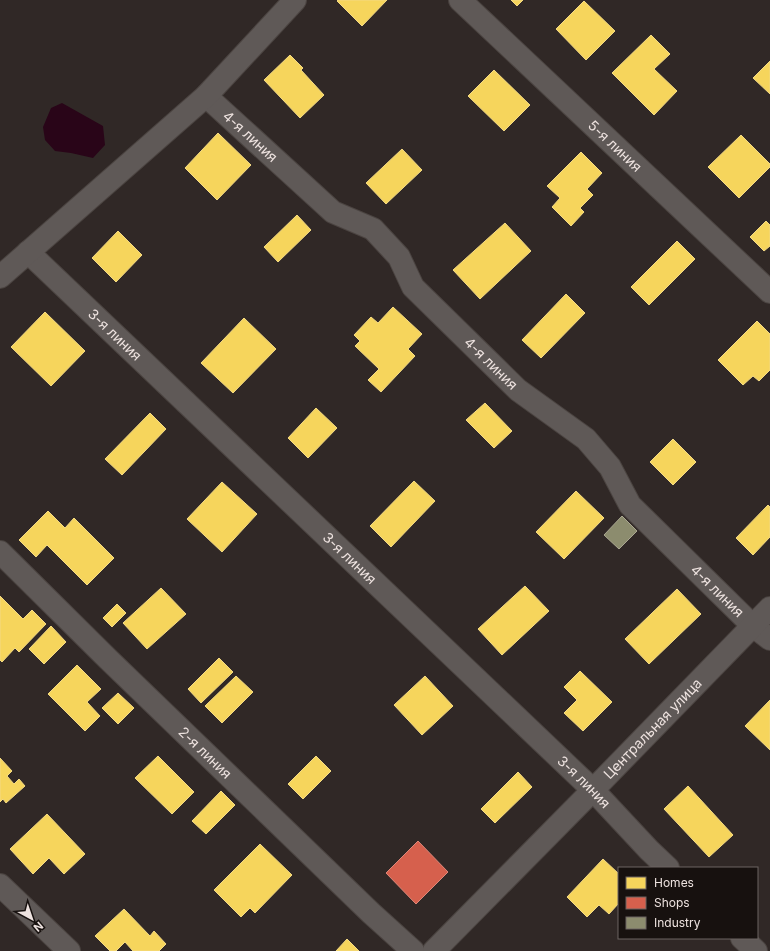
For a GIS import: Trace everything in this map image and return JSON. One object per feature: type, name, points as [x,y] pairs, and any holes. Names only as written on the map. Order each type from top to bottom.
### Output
[{"type":"street","points":[[0,277],[206,96],[295,0]]},
{"type":"street","name":"5-я линия","points":[[460,0],[770,292]]},
{"type":"street","name":"4-я линия","points":[[206,96],[333,212],[373,229],[399,257],[413,287],[518,390],[586,439],[610,467],[630,505],[753,626],[770,639]]},
{"type":"street","name":"3-я линия","points":[[28,252],[594,790],[649,850],[667,867]]},
{"type":"street","name":"2-я линия","points":[[0,552],[125,676],[371,913],[413,951]]},
{"type":"street","name":"Центральная улица","points":[[434,951],[594,790],[770,608]]},
{"type":"street","points":[[0,885],[68,951]]},
{"type":"street","points":[[743,939],[756,951]]},
{"type":"shaded area","points":[[62,103],[103,126],[105,145],[93,158],[55,151],[45,140],[43,127],[51,108]]},
{"type":"building: Homes","points":[[387,0],[362,26],[337,1]]},
{"type":"building: Homes","points":[[511,0],[523,0],[517,6]]},
{"type":"building: Homes","points":[[584,1],[615,31],[586,60],[556,29]]},
{"type":"building: Homes","points":[[651,35],[670,54],[654,69],[677,91],[654,115],[612,73]]},
{"type":"building: Homes","points":[[290,55],[303,68],[301,70],[324,95],[300,118],[264,80]]},
{"type":"building: Homes","points":[[770,61],[770,94],[753,78]]},
{"type":"building: Homes","points":[[494,70],[530,105],[504,131],[468,96]]},
{"type":"building: Homes","points":[[218,133],[251,165],[217,200],[185,168]]},
{"type":"building: Homes","points":[[741,135],[770,164],[770,167],[739,198],[708,167]]},
{"type":"building: Homes","points":[[402,149],[422,170],[386,204],[366,183]]},
{"type":"building: Homes","points":[[581,152],[602,173],[587,189],[593,195],[580,208],[584,212],[571,226],[552,207],[560,198],[547,186]]},
{"type":"building: Homes","points":[[297,215],[311,230],[278,262],[264,247]]},
{"type":"building: Homes","points":[[766,221],[770,225],[770,246],[764,251],[750,237]]},
{"type":"building: Homes","points":[[505,223],[531,251],[480,299],[453,270]]},
{"type":"building: Homes","points":[[118,231],[142,255],[116,282],[92,258]]},
{"type":"building: Homes","points":[[677,241],[695,259],[649,305],[631,287]]},
{"type":"building: Homes","points":[[566,294],[585,313],[541,358],[522,340]]},
{"type":"building: Homes","points":[[393,307],[422,334],[408,349],[415,356],[381,392],[368,380],[379,369],[355,346],[360,341],[354,335],[371,317],[378,323]]},
{"type":"building: Homes","points":[[45,312],[85,351],[51,386],[11,347]]},
{"type":"building: Homes","points":[[244,318],[276,349],[233,393],[201,363]]},
{"type":"building: Homes","points":[[757,321],[770,334],[770,370],[759,381],[753,376],[743,385],[718,360]]},
{"type":"building: Homes","points":[[485,403],[512,431],[494,448],[466,420]]},
{"type":"building: Homes","points":[[316,408],[337,428],[308,458],[288,438]]},
{"type":"building: Homes","points":[[150,413],[166,429],[122,475],[105,459]]},
{"type":"building: Homes","points":[[673,439],[696,462],[673,485],[650,462]]},
{"type":"building: Homes","points":[[414,481],[435,501],[391,547],[370,526]]},
{"type":"building: Homes","points":[[222,482],[257,514],[222,552],[187,519]]},
{"type":"building: Homes","points":[[576,491],[604,518],[564,559],[536,532]]},
{"type":"building: Homes","points":[[768,505],[770,507],[770,537],[753,555],[736,538]]},
{"type":"building: Homes","points":[[48,511],[65,528],[74,518],[114,558],[87,585],[47,545],[36,557],[19,540]]},
{"type":"building: Homes","points":[[525,586],[549,611],[502,655],[478,629]]},
{"type":"building: Homes","points":[[161,588],[186,614],[147,649],[123,623]]},
{"type":"building: Homes","points":[[677,589],[701,614],[649,664],[625,639]]},
{"type":"building: Homes","points":[[0,596],[23,619],[32,610],[46,624],[19,652],[15,648],[2,662],[0,660]]},
{"type":"building: Homes","points":[[117,604],[126,613],[112,627],[103,618]]},
{"type":"building: Homes","points":[[51,626],[66,642],[44,664],[29,649]]},
{"type":"building: Homes","points":[[219,658],[233,672],[201,703],[188,689]]},
{"type":"building: Homes","points":[[77,665],[101,689],[87,702],[100,716],[85,731],[48,694]]},
{"type":"building: Homes","points":[[580,671],[612,702],[583,731],[564,713],[577,700],[564,687]]},
{"type":"building: Homes","points":[[236,676],[253,692],[222,723],[205,706]]},
{"type":"building: Homes","points":[[425,676],[453,706],[422,735],[394,705]]},
{"type":"building: Homes","points":[[118,693],[134,708],[118,724],[102,708]]},
{"type":"building: Homes","points":[[770,700],[770,750],[745,726]]},
{"type":"building: Homes","points":[[158,756],[194,792],[172,814],[135,778]]},
{"type":"building: Homes","points":[[316,756],[331,771],[303,799],[288,784]]},
{"type":"building: Homes","points":[[0,758],[12,771],[7,776],[14,784],[19,779],[25,786],[6,803],[3,799],[0,802]]},
{"type":"building: Homes","points":[[518,772],[532,787],[495,823],[481,809]]},
{"type":"building: Homes","points":[[688,786],[733,835],[709,857],[664,809]]},
{"type":"building: Homes","points":[[221,791],[235,805],[206,834],[192,821]]},
{"type":"building: Homes","points":[[47,814],[85,854],[64,874],[49,858],[33,874],[10,849]]},
{"type":"building: Homes","points":[[260,844],[292,875],[255,913],[250,908],[241,917],[214,890]]},
{"type":"building: Homes","points":[[603,859],[618,873],[618,904],[609,914],[599,905],[587,917],[567,897]]},
{"type":"building: Homes","points":[[124,909],[150,936],[154,931],[166,944],[159,951],[133,951],[125,942],[116,951],[110,951],[95,936]]},
{"type":"building: Homes","points":[[347,939],[359,951],[336,951]]},
{"type":"building: Shops","points":[[418,841],[448,872],[416,904],[386,873]]},
{"type":"building: Industry","points":[[622,516],[637,531],[619,549],[604,535]]}]
